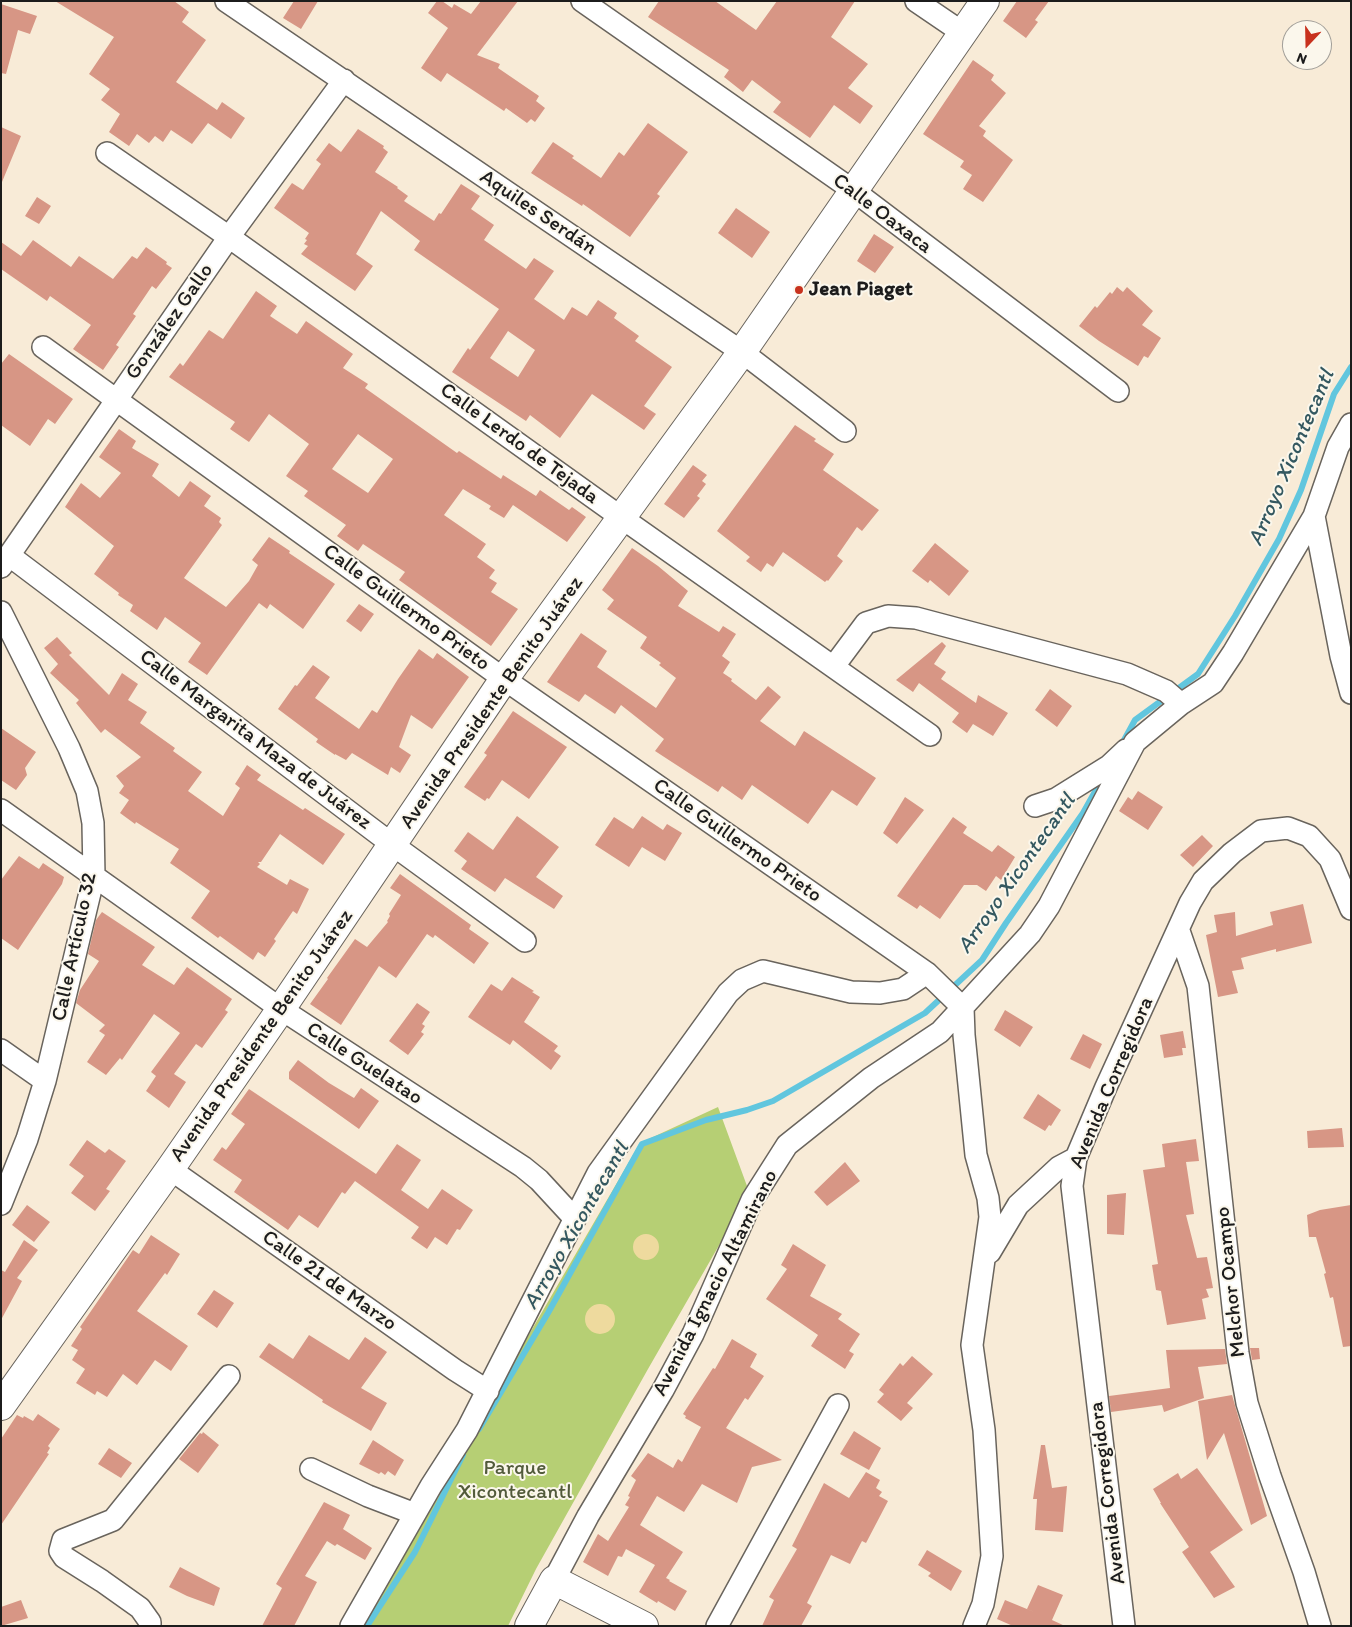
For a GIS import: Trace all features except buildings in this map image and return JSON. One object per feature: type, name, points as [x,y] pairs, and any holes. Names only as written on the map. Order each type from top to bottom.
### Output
[{"type":"street","name":"Aquiles Serdán","points":[[226,1],[742,352],[845,431]]},
{"type":"street","name":"Calle Oaxaca","points":[[582,1],[854,191],[1118,391]]},
{"type":"street","points":[[916,1],[963,34]]},
{"type":"street","name":"Avenida Presidente Benito Juárez","points":[[1,1406],[170,1169],[281,1009],[394,845],[504,679],[742,352],[985,1]]},
{"type":"street","name":"González Gallo","points":[[6,561],[229,237],[344,80]]},
{"type":"street","name":"Calle Lerdo de Tejada","points":[[107,153],[229,237],[930,735]]},
{"type":"street","name":"Calle Guillermo Prieto","points":[[43,347],[504,679],[927,973],[963,1008]]},
{"type":"street","name":"Avenida Ignacio Altamirano","points":[[529,1626],[588,1516],[685,1350],[752,1200],[787,1145],[872,1078],[940,1032],[1030,934],[1049,906],[1135,742],[1181,704],[1213,682],[1234,653],[1314,516],[1338,446],[1351,424]]},
{"type":"street","points":[[1314,516],[1341,656],[1351,693]]},
{"type":"street","name":"Calle Margarita Maza de Juárez","points":[[6,561],[525,941]]},
{"type":"street","name":"Calle Artículo 32","points":[[1,612],[69,748],[87,791],[93,823],[94,876],[45,1081],[27,1139],[1,1204]]},
{"type":"street","points":[[834,666],[866,623],[888,616],[916,618],[1127,674],[1166,691],[1181,704]]},
{"type":"street","points":[[1035,806],[1056,800],[1110,766],[1135,742]]},
{"type":"street","name":"Calle Guelatao","points":[[1,810],[281,1009],[523,1167],[539,1180],[575,1219]]},
{"type":"street","name":"Avenida Corregidora","points":[[1124,1626],[1072,1186],[1076,1158],[1106,1087],[1179,931],[1190,903],[1203,881],[1232,853],[1261,831],[1288,828],[1309,836],[1330,859],[1351,909]]},
{"type":"street","name":"Melchor Ocampo","points":[[1179,931],[1198,986],[1238,1353],[1247,1403],[1270,1476],[1304,1572],[1320,1626]]},
{"type":"street","points":[[351,1626],[430,1486],[467,1430],[537,1289],[598,1173],[728,993],[742,980],[763,971],[851,992],[880,993],[903,989],[927,973]]},
{"type":"street","points":[[963,1008],[976,1156],[988,1198],[990,1217],[972,1345],[984,1430],[992,1556],[983,1604],[974,1626]]},
{"type":"street","points":[[1,1050],[45,1081]]},
{"type":"street","points":[[984,1256],[990,1252],[1018,1206],[1059,1167],[1076,1158]]},
{"type":"street","name":"Calle 21 de Marzo","points":[[170,1169],[455,1370],[488,1391]]},
{"type":"street","points":[[150,1626],[150,1622],[140,1608],[64,1557],[60,1550],[63,1540],[113,1520],[229,1376]]},
{"type":"street","points":[[717,1626],[838,1405]]},
{"type":"street","points":[[311,1469],[368,1496],[415,1514]]},
{"type":"street","points":[[554,1580],[644,1626]]},
{"type":"green space","name":"Parque Xicontecantl","points":[[718,1107],[747,1186],[737,1214],[536,1569],[508,1626],[362,1626],[440,1494],[458,1457],[640,1143]]},
{"type":"sand","points":[[646,1234],[656,1237],[659,1247],[656,1257],[646,1260],[636,1257],[633,1247],[636,1237]]},
{"type":"sand","points":[[600,1304],[611,1308],[615,1319],[611,1330],[600,1334],[589,1330],[585,1319],[589,1308]]},
{"type":"waterway","name":"Arroyo Xicontecantl","points":[[1123,742],[1135,720],[1198,674],[1235,616],[1279,539],[1301,490],[1334,394],[1351,367]]},
{"type":"waterway","name":"Arroyo Xicontecantl","points":[[479,1429],[548,1313],[642,1144],[706,1120],[747,1110],[773,1101],[925,1013],[982,960],[1083,813],[1102,779]]},
{"type":"waterway","name":"Arroyo Xicontecantl","points":[[367,1626],[415,1552],[463,1455]]},
{"type":"place","name":"Jean Piaget","points":[[799,290]]}]
